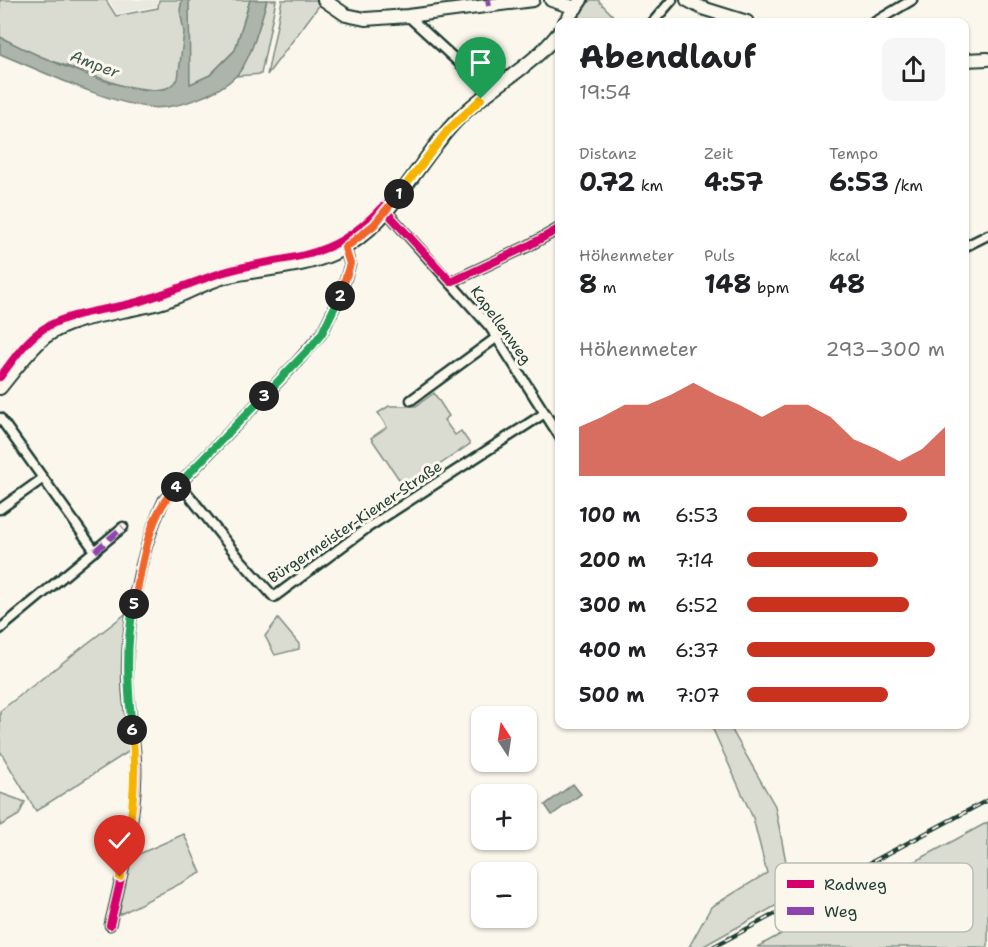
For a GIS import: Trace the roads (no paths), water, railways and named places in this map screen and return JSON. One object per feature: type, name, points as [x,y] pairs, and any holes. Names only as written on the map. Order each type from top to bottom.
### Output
[{"type":"street","points":[[324,0],[346,15],[355,17],[408,16],[533,0]]},
{"type":"street","points":[[551,0],[578,4],[569,18]]},
{"type":"street","points":[[656,18],[672,0]]},
{"type":"street","points":[[687,0],[702,8],[734,18]]},
{"type":"street","points":[[881,18],[912,0]]},
{"type":"street","points":[[408,16],[490,91]]},
{"type":"street","points":[[0,388],[39,342],[68,325],[165,301],[224,278],[305,264],[345,248],[374,225],[448,130],[490,91],[532,59],[555,36]]},
{"type":"street","points":[[969,60],[988,59]]},
{"type":"street","name":"Kapellenweg","points":[[386,211],[451,282],[496,338],[545,413],[555,424]]},
{"type":"street","points":[[451,282],[555,231]]},
{"type":"street","points":[[969,244],[988,235]]},
{"type":"street","points":[[110,925],[131,831],[134,798],[135,752],[128,689],[128,649],[133,608],[155,519],[164,500],[322,333],[344,284],[350,264],[345,248]]},
{"type":"street","points":[[411,400],[496,338]]},
{"type":"street","name":"Bürgermeister-Kiener-Straße","points":[[180,483],[238,558],[274,597],[367,528],[545,413]]},
{"type":"street","points":[[0,418],[95,551]]},
{"type":"street","points":[[0,509],[42,479]]},
{"type":"street","points":[[0,629],[123,527]]},
{"type":"railway","points":[[870,863],[988,800]]},
{"type":"railway","points":[[713,947],[775,914]]},
{"type":"water label","name":"Amper","points":[[95,64]]}]
